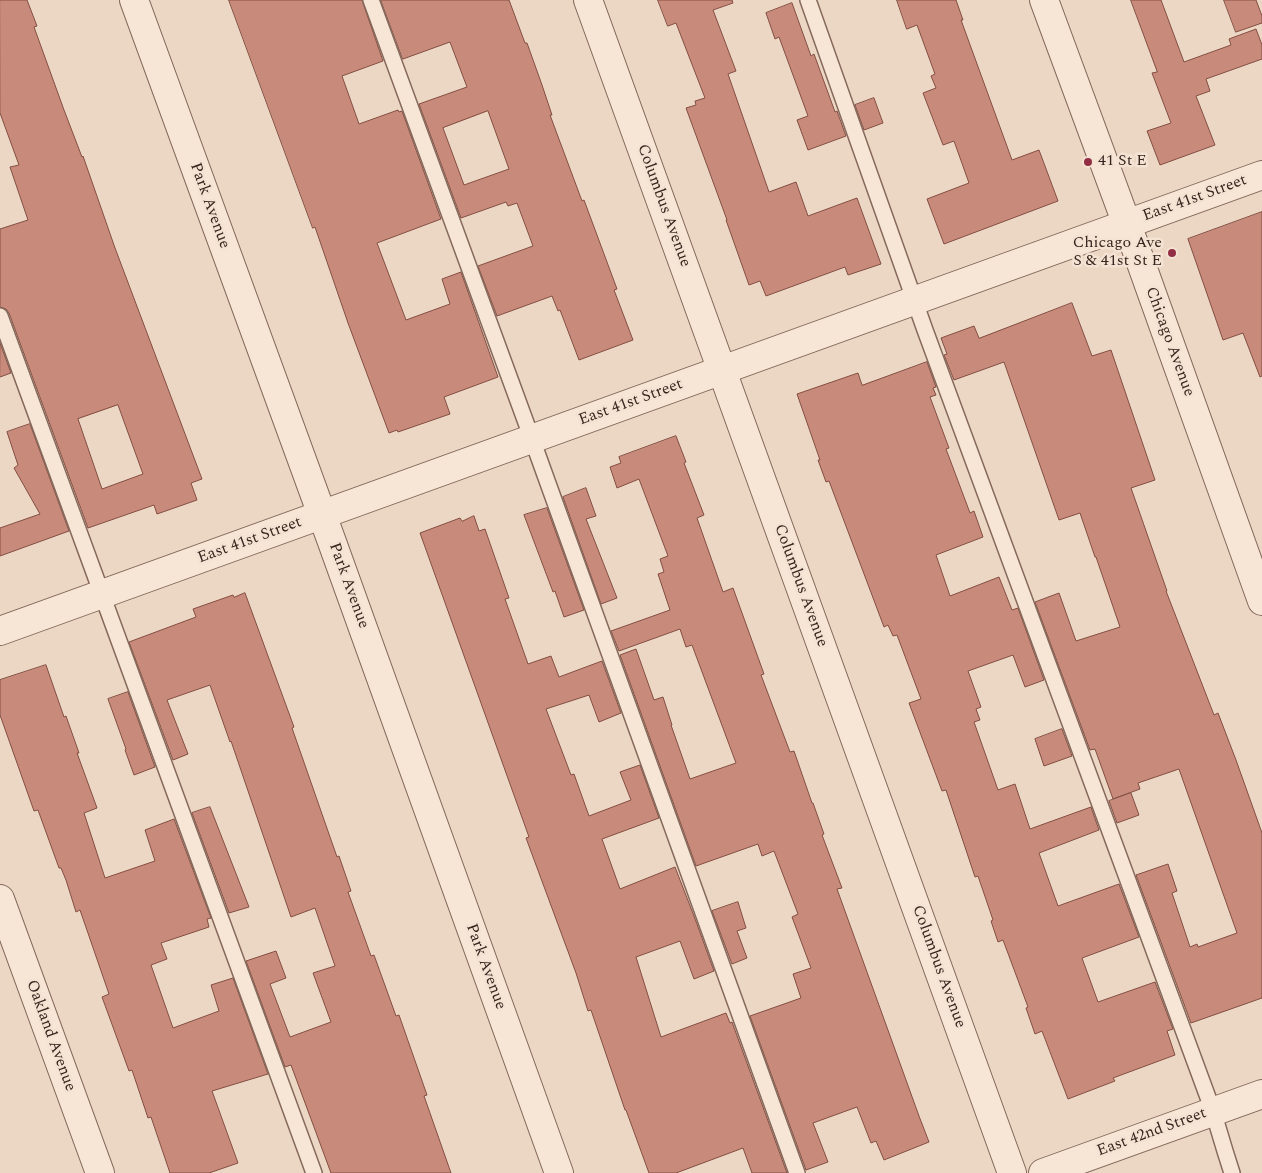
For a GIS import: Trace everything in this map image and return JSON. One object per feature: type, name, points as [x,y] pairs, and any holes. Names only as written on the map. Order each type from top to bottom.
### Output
[{"type":"street","name":"Park Avenue","points":[[134,0],[559,1173]]},
{"type":"street","name":"Columbus Avenue","points":[[588,0],[1012,1173]]},
{"type":"street","name":"Chicago Avenue","points":[[1044,0],[1127,224],[1262,601]]},
{"type":"street","name":"East 41st Street","points":[[0,631],[1262,175]]},
{"type":"street","name":"Oakland Avenue","points":[[0,898],[100,1173]]},
{"type":"street","name":"East 42nd Street","points":[[1043,1173],[1262,1094]]},
{"type":"lane","points":[[371,0],[797,1173]]},
{"type":"lane","points":[[808,0],[914,301],[1213,1111],[1232,1173]]},
{"type":"lane","points":[[0,316],[314,1173]]},
{"type":"building","points":[[0,0],[27,0],[37,26],[34,27],[64,110],[83,156],[115,248],[202,479],[191,483],[197,500],[157,514],[154,505],[88,528],[9,313],[6,309],[0,307],[0,229],[28,220],[10,167],[19,165],[0,113]],"holes":[[[118,405],[143,474],[102,489],[78,419]]]},
{"type":"building","points":[[229,0],[362,0],[383,61],[342,76],[359,124],[398,110],[399,112],[402,111],[441,219],[377,243],[406,320],[450,304],[442,279],[461,272],[498,377],[444,397],[450,414],[398,432],[397,430],[389,433],[315,227],[313,228]]},
{"type":"building","points":[[381,0],[509,0],[525,43],[527,43],[552,115],[550,115],[582,201],[584,200],[617,289],[614,290],[633,340],[579,360],[560,310],[558,311],[552,296],[497,316],[478,266],[533,246],[517,203],[508,206],[506,202],[461,218],[419,104],[467,87],[450,42],[403,59]],"holes":[[[488,111],[509,169],[464,185],[443,128]]]},
{"type":"building","points":[[658,0],[732,0],[733,3],[713,10],[736,71],[728,74],[769,192],[796,182],[808,216],[857,198],[881,264],[848,275],[845,267],[766,296],[760,281],[749,285],[686,108],[696,105],[695,101],[705,98],[676,23],[668,26]]},
{"type":"building","points":[[897,0],[956,0],[963,20],[961,20],[1012,160],[1039,150],[1058,201],[944,244],[927,199],[969,183],[954,141],[943,145],[923,93],[936,88],[931,76],[935,74],[917,25],[907,29]]},
{"type":"building","points":[[1131,0],[1161,0],[1184,62],[1231,45],[1229,39],[1256,29],[1262,45],[1262,59],[1206,79],[1210,91],[1196,96],[1215,145],[1160,165],[1147,131],[1171,123],[1152,73],[1157,72]]},
{"type":"building","points":[[1224,0],[1256,0],[1262,16],[1262,23],[1236,32]]},
{"type":"building","points":[[792,3],[811,56],[814,54],[835,112],[837,111],[846,136],[808,150],[797,120],[808,116],[779,37],[775,39],[766,13]]},
{"type":"building","points":[[874,98],[883,123],[864,130],[855,105]]},
{"type":"building","points":[[1262,212],[1262,376],[1260,377],[1243,333],[1223,340],[1188,239]]},
{"type":"building","points":[[1072,303],[1092,356],[1111,350],[1155,480],[1131,488],[1166,591],[1214,715],[1218,713],[1262,833],[1262,998],[1191,1023],[1136,875],[1168,864],[1177,891],[1172,893],[1190,947],[1197,944],[1198,947],[1237,933],[1179,769],[1138,783],[1140,789],[1113,799],[1095,749],[1090,750],[1035,602],[1059,593],[1076,641],[1120,627],[1080,513],[1059,520],[1004,362],[954,380],[944,355],[947,354],[941,338],[974,326],[979,338]]},
{"type":"building","points":[[0,343],[11,373],[0,377]]},
{"type":"building","points":[[927,362],[936,387],[933,388],[936,395],[930,397],[949,448],[946,449],[970,513],[974,511],[983,537],[936,555],[950,596],[999,577],[1012,610],[1018,608],[1044,680],[1025,687],[1013,655],[968,671],[981,707],[976,709],[980,720],[974,722],[998,790],[1015,784],[1030,829],[1091,807],[1099,830],[1039,853],[1058,906],[1119,884],[1139,937],[1082,958],[1098,1002],[1155,982],[1173,1029],[1167,1031],[1175,1055],[1113,1078],[1115,1081],[1068,1099],[1042,1031],[1035,1034],[1026,1008],[1028,1007],[1003,940],[998,942],[991,921],[993,920],[978,876],[975,877],[946,790],[942,791],[909,703],[921,699],[897,635],[893,636],[888,625],[884,627],[829,481],[826,482],[797,394],[858,373],[862,385]]},
{"type":"building","points":[[30,424],[69,531],[0,556],[0,528],[40,514],[14,468],[18,465],[7,432]]},
{"type":"building","points":[[676,436],[704,515],[697,518],[723,592],[733,588],[764,674],[761,675],[790,752],[794,751],[824,834],[822,835],[842,888],[837,889],[929,1142],[884,1160],[876,1141],[871,1143],[857,1107],[813,1123],[828,1162],[806,1170],[750,1016],[801,998],[793,974],[811,968],[792,917],[798,914],[774,851],[762,856],[758,844],[696,866],[620,655],[636,649],[654,700],[663,697],[690,779],[736,763],[692,645],[686,647],[680,629],[619,651],[611,631],[670,610],[658,574],[664,572],[660,559],[668,556],[639,479],[617,488],[610,467],[621,463],[619,457]]},
{"type":"building","points":[[586,488],[596,516],[586,519],[617,598],[601,604],[563,497]]},
{"type":"building","points":[[547,508],[584,610],[564,617],[524,515]]},
{"type":"building","points":[[474,516],[479,531],[485,529],[509,598],[505,599],[528,664],[551,656],[559,677],[602,661],[621,713],[599,722],[589,695],[546,709],[571,775],[574,774],[589,816],[631,800],[620,772],[640,765],[659,818],[602,839],[620,889],[675,867],[714,971],[694,979],[680,941],[636,957],[661,1037],[726,1013],[730,1023],[732,1022],[787,1173],[752,1173],[743,1148],[676,1173],[649,1173],[591,1010],[588,1011],[576,973],[526,838],[529,837],[420,533],[460,518],[462,521]]},
{"type":"building","points":[[245,593],[294,727],[292,728],[337,857],[339,856],[351,891],[348,892],[371,956],[374,955],[396,1016],[399,1015],[427,1095],[424,1096],[451,1173],[331,1173],[291,1065],[285,1067],[246,961],[276,951],[286,978],[270,984],[290,1037],[331,1022],[313,973],[335,966],[315,908],[291,917],[210,685],[167,700],[188,754],[173,760],[129,642],[196,617],[193,609],[233,595],[234,597]]},
{"type":"building","points":[[46,665],[64,717],[66,716],[97,808],[84,813],[105,878],[155,861],[145,830],[174,819],[211,918],[207,919],[209,927],[161,943],[167,959],[151,965],[173,1028],[219,1011],[211,985],[233,978],[268,1074],[212,1091],[238,1163],[209,1173],[170,1173],[151,1117],[148,1118],[132,1070],[129,1071],[102,997],[109,994],[80,910],[76,912],[66,880],[61,868],[59,868],[38,810],[34,811],[0,715],[0,680]]},
{"type":"building","points":[[128,692],[155,767],[134,775],[108,699]]},
{"type":"building","points":[[1062,729],[1072,756],[1044,766],[1035,739]]},
{"type":"building","points":[[1131,793],[1139,815],[1117,823],[1109,801]]},
{"type":"building","points":[[210,807],[249,907],[229,913],[192,813]]},
{"type":"building","points":[[738,902],[746,928],[737,931],[747,958],[732,964],[712,911]]},
{"type":"place","name":"41 St E","points":[[1088,162]]},
{"type":"place","name":"Chicago Ave S & 41st St E","points":[[1172,253]]}]
